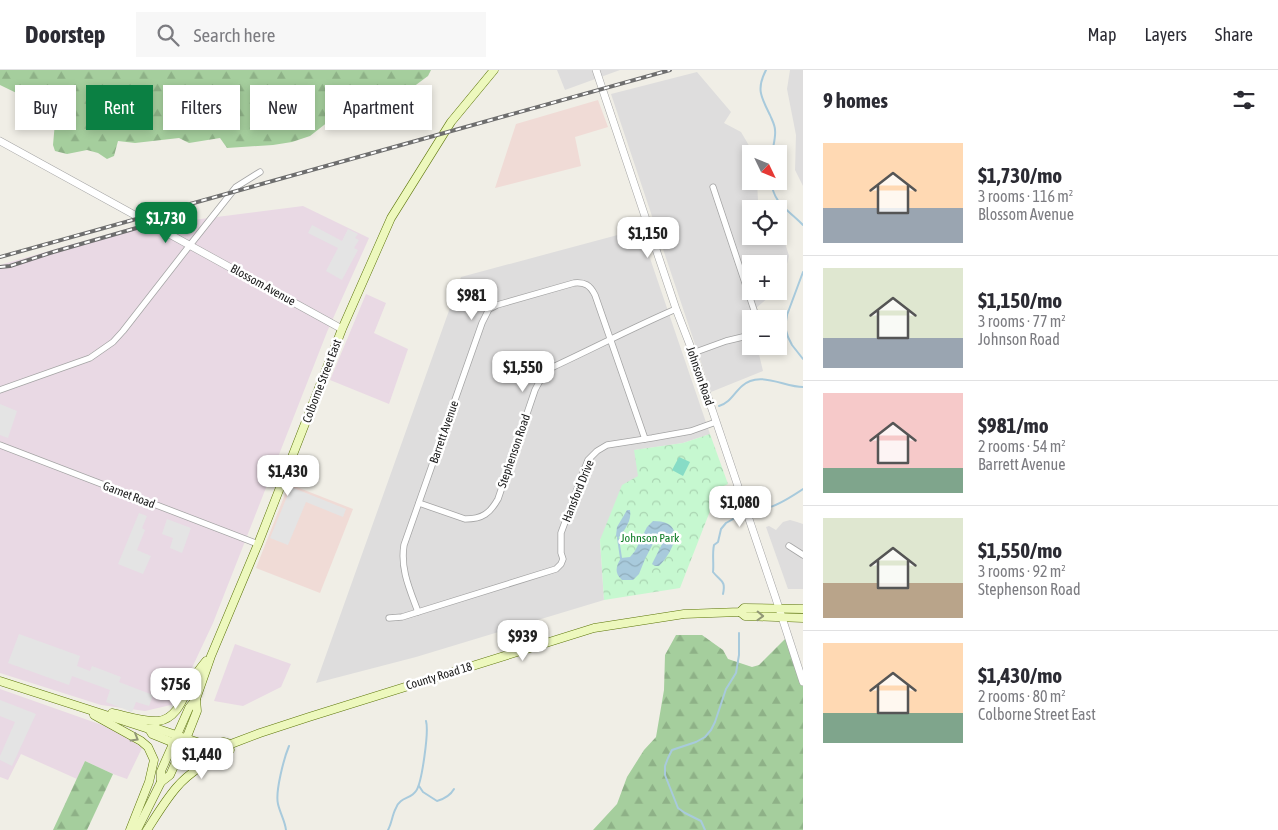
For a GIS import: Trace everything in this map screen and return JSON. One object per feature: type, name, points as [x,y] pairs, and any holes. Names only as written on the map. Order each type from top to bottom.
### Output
[{"type":"main road","name":"Colborne Street East","points":[[138,830],[161,782],[161,771],[175,739],[189,708],[196,699],[210,656],[258,544],[342,329],[391,218],[451,122],[494,70]]},
{"type":"main road","name":"County Road 18","points":[[0,681],[149,729],[155,728],[175,739],[182,746],[194,751],[207,752],[220,750],[264,731],[594,628],[684,614],[740,612],[744,608],[803,609]]},
{"type":"main road","name":"County Road 18","points":[[740,612],[745,616],[803,618]]},
{"type":"main road","points":[[77,706],[146,720],[163,720],[176,710],[194,677],[210,656]]},
{"type":"main road","name":"Colborne Street East","points":[[161,782],[170,775],[186,738],[197,711],[196,699]]},
{"type":"main road","points":[[77,706],[141,740],[148,747],[154,760],[149,782],[130,830]]},
{"type":"main road","points":[[147,830],[177,787],[192,773],[211,760],[264,731]]},
{"type":"main road","name":"County Road 18","points":[[175,739],[186,738],[203,744],[224,742],[231,744]]},
{"type":"street","name":"Johnson Road","points":[[596,70],[803,682]]},
{"type":"street","name":"Blossom Avenue","points":[[0,141],[342,329]]},
{"type":"street","points":[[0,390],[90,358],[113,342],[236,187],[260,172]]},
{"type":"street","points":[[713,186],[755,310]]},
{"type":"street","name":"Barrett Avenue","points":[[418,612],[404,571],[402,560],[404,545],[479,332],[489,309],[574,283],[584,283],[592,288],[645,439]]},
{"type":"street","name":"Stephenson Road","points":[[419,503],[465,519],[474,519],[485,515],[492,509],[498,499],[535,390],[545,373],[553,367],[611,340],[642,323],[676,309]]},
{"type":"street","points":[[692,353],[742,337]]},
{"type":"street","name":"Hansford Drive","points":[[388,618],[418,612],[556,569],[563,559],[561,553],[561,533],[588,460],[597,451],[607,445],[691,430],[716,422]]},
{"type":"street","name":"Garnet Road","points":[[0,445],[258,544]]},
{"type":"street","points":[[789,546],[803,555]]},
{"type":"shaded area","points":[[557,70],[620,70],[565,90]]},
{"type":"shaded area","points":[[790,70],[803,70],[803,186],[795,170],[796,135],[787,89]]},
{"type":"shaded area","points":[[697,72],[731,112],[724,123],[741,132],[749,145],[742,145],[742,190],[757,190],[758,200],[742,200],[742,245],[786,245],[789,256],[787,264],[787,255],[742,255],[742,300],[765,300],[754,310],[742,310],[742,355],[759,355],[763,371],[711,392],[611,94]]},
{"type":"shaded area","points":[[598,100],[608,127],[575,137],[581,166],[495,188],[516,124]]},
{"type":"shaded area","points":[[303,206],[369,238],[327,332],[213,623],[175,704],[145,711],[101,705],[0,673],[0,265],[130,228]]},
{"type":"shaded area","points":[[312,225],[342,241],[348,229],[358,234],[355,238],[359,240],[354,248],[358,250],[342,280],[326,271],[338,248],[308,233]]},
{"type":"shaded area","points":[[640,229],[710,434],[683,443],[635,450],[639,476],[600,540],[604,600],[416,657],[316,683],[461,277]]},
{"type":"shaded area","points":[[366,294],[386,303],[374,333],[408,349],[389,404],[330,380]]},
{"type":"shaded area","points":[[0,404],[17,411],[8,438],[0,435]]},
{"type":"shaded area","points":[[289,484],[353,509],[320,593],[256,568]]},
{"type":"shaded area","points":[[291,487],[346,509],[343,517],[306,502],[288,545],[270,538]]},
{"type":"shaded area","points":[[139,513],[147,516],[142,528],[145,530],[137,550],[151,556],[143,574],[118,564]]},
{"type":"shaded area","points":[[167,519],[191,528],[182,553],[170,548],[173,538],[162,534]]},
{"type":"shaded area","points":[[790,520],[803,524],[803,589],[788,589],[766,527],[769,526],[776,530],[783,522]]},
{"type":"shaded area","points":[[19,634],[80,656],[77,666],[90,671],[92,666],[121,677],[119,682],[153,695],[149,706],[136,702],[132,712],[106,702],[110,690],[72,676],[69,685],[8,663]]},
{"type":"shaded area","points":[[235,644],[291,664],[281,687],[243,706],[214,701]]},
{"type":"shaded area","points":[[0,689],[119,731],[142,748],[127,779],[85,761],[77,779],[21,754],[8,780],[0,777]]},
{"type":"shaded area","points":[[0,700],[36,714],[12,766],[0,760],[0,756],[15,722],[0,716]]},
{"type":"green space","points":[[0,70],[431,70],[428,76],[416,85],[325,85],[325,124],[310,136],[292,142],[227,148],[220,138],[189,143],[179,138],[135,143],[118,141],[114,156],[107,159],[98,153],[87,150],[67,154],[55,151],[53,145],[54,130],[76,130],[76,85],[15,85],[15,92],[0,85]]},
{"type":"green space","name":"Johnson Park","points":[[710,434],[728,484],[719,488],[680,588],[604,600],[600,540],[622,485],[638,476],[634,450],[683,443]]},
{"type":"green space","points":[[679,457],[690,462],[683,476],[672,470]]},
{"type":"green space","points":[[676,635],[702,635],[723,650],[728,659],[752,667],[759,665],[787,637],[803,685],[803,830],[593,830],[617,804],[627,777],[644,750],[656,737],[664,690],[665,655]]},
{"type":"green space","points":[[85,761],[113,774],[87,830],[53,830]]},
{"type":"water","points":[[627,510],[630,510],[629,521],[618,538],[616,536],[617,527]]},
{"type":"water","points":[[653,521],[667,523],[674,530],[674,540],[669,553],[659,566],[652,564],[664,536],[661,534],[657,536],[639,574],[633,580],[622,580],[617,572],[619,561],[621,558],[630,557],[647,527]]},
{"type":"waterway","points":[[766,70],[760,88],[762,98],[775,128],[774,145]]},
{"type":"waterway","points":[[773,190],[782,206],[803,225]]},
{"type":"waterway","points":[[803,272],[787,315],[785,327],[792,345],[803,359]]},
{"type":"waterway","points":[[719,406],[729,400],[742,386],[756,379],[772,380],[803,387]]},
{"type":"waterway","points":[[753,508],[774,506],[803,489]]},
{"type":"waterway","points":[[723,594],[723,584],[713,572],[714,545],[718,542],[721,529],[726,523],[735,518],[738,512]]},
{"type":"waterway","points":[[618,538],[621,558]]},
{"type":"waterway","points":[[705,830],[701,821],[678,808],[665,775],[665,766],[672,750],[696,742],[705,737],[711,730],[726,689],[736,673],[739,655],[739,633]]},
{"type":"waterway","points":[[388,830],[398,804],[414,794],[418,786],[426,745],[426,721]]},
{"type":"waterway","points":[[286,830],[277,799],[280,775],[289,746]]},
{"type":"waterway","points":[[419,786],[423,792],[437,801],[447,797],[454,789]]},
{"type":"railway","points":[[0,257],[670,70]]},
{"type":"railway","points":[[0,267],[10,266],[140,227]]}]
